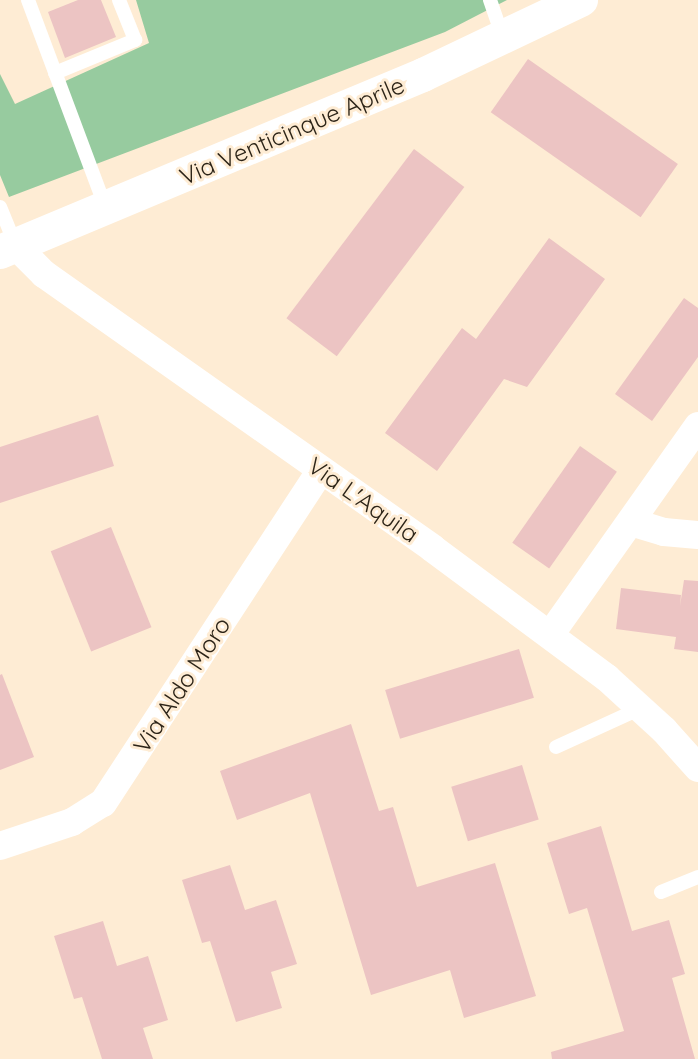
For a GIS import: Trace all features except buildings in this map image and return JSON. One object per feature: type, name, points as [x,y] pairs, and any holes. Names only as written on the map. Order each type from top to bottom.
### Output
[{"type":"street","name":"Via Venticinque Aprile","points":[[8,249],[503,40],[581,0]]},
{"type":"street","name":"Via L'Aquila","points":[[8,249],[550,635],[641,707],[698,768]]},
{"type":"street","points":[[550,635],[698,426]]},
{"type":"street","name":"Via Aldo Moro","points":[[0,846],[72,822],[103,803],[320,471]]},
{"type":"street","points":[[631,522],[664,532],[698,535]]},
{"type":"lane","points":[[28,0],[106,209]]},
{"type":"lane","points":[[55,73],[135,40],[119,0]]},
{"type":"lane","points":[[490,0],[503,40]]},
{"type":"lane","points":[[0,207],[8,249]]},
{"type":"lane","points":[[556,747],[641,707]]},
{"type":"lane","points":[[661,892],[698,877]]},
{"type":"green space","points":[[136,0],[507,0],[445,32],[9,197],[0,175],[0,74],[15,104],[149,43]]}]
